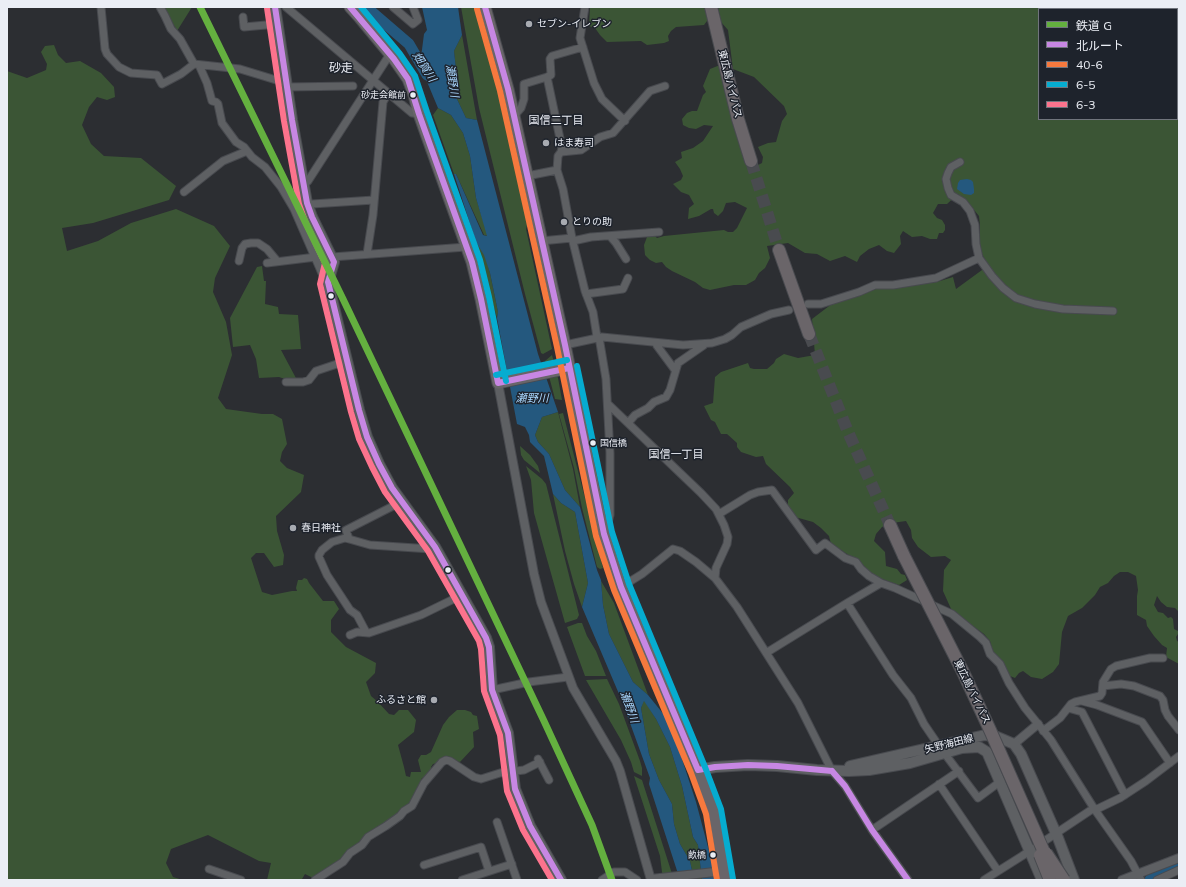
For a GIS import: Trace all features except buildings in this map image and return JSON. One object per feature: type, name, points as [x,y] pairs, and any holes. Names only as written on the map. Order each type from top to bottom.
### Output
[{"type":"highway","points":[[485,7],[508,89],[565,345],[593,487],[604,534],[621,587],[698,770],[714,812],[721,875]]},
{"type":"highway","name":"東広島バイパス","points":[[711,7],[751,161]]},
{"type":"highway","points":[[779,250],[809,334]]},
{"type":"highway","name":"東広島バイパス","points":[[890,525],[904,556],[963,672],[1056,880]]},
{"type":"highway","points":[[1017,794],[1050,880]]},
{"type":"highway","points":[[1017,794],[1046,853],[1064,880]]},
{"type":"main road","points":[[274,7],[307,206],[334,262],[328,282],[359,410],[379,464],[401,502],[434,547],[482,628],[489,647],[492,690],[508,733],[515,790],[530,826],[561,880]]},
{"type":"main road","points":[[350,7],[390,54],[408,79],[472,262],[500,383],[569,368]]},
{"type":"main road","name":"矢野海田線","points":[[942,750],[976,737],[990,735],[1014,744]]},
{"type":"main road","points":[[987,752],[991,739],[998,737]]},
{"type":"main road","points":[[1014,744],[1021,754],[1056,834],[1074,880]]},
{"type":"main road","name":"矢野海田線","points":[[698,770],[715,767],[748,765],[832,771],[942,750],[974,746],[979,747],[987,752],[1001,781],[1015,819],[1042,880]]},
{"type":"street","points":[[101,7],[105,49],[107,54],[119,67],[131,72],[157,75],[162,84],[196,64],[240,68],[286,85],[353,86]]},
{"type":"street","points":[[160,7],[166,16],[171,29],[180,39],[207,83],[212,101],[218,104],[222,123],[236,142],[265,167],[281,187],[294,209],[324,278],[328,282]]},
{"type":"street","points":[[286,7],[412,113],[419,114]]},
{"type":"street","points":[[393,7],[413,24],[418,20],[414,7]]},
{"type":"street","points":[[585,7],[580,38],[599,93],[625,121]]},
{"type":"street","points":[[243,17],[244,27],[277,24]]},
{"type":"street","points":[[514,116],[521,108],[524,99],[524,84],[551,75],[550,59],[552,56],[583,47]]},
{"type":"street","points":[[304,185],[390,54]]},
{"type":"street","points":[[547,77],[562,148],[558,156],[557,170],[563,189],[586,294],[593,312],[606,379],[610,453],[610,515],[604,534]]},
{"type":"street","points":[[561,152],[581,150],[598,139],[613,133],[650,91],[665,86]]},
{"type":"street","points":[[367,254],[373,215],[383,102],[388,93]]},
{"type":"street","points":[[184,192],[223,161],[247,151]]},
{"type":"street","points":[[960,162],[951,167],[948,173],[946,179],[948,188],[951,195],[963,202],[970,211],[975,225],[976,244],[979,258],[1003,288],[1016,298],[1035,304],[1063,309],[1113,311]]},
{"type":"street","points":[[527,176],[557,170]]},
{"type":"street","points":[[307,206],[312,204],[374,200]]},
{"type":"street","points":[[541,241],[659,232]]},
{"type":"street","points":[[610,236],[626,259]]},
{"type":"street","points":[[240,261],[242,248],[245,244],[251,242],[258,243],[267,249],[277,262]]},
{"type":"street","points":[[332,257],[466,247]]},
{"type":"street","points":[[267,262],[316,257]]},
{"type":"street","points":[[808,304],[821,304],[859,292],[875,285],[893,285],[936,278],[979,258]]},
{"type":"street","points":[[586,294],[623,289],[628,278]]},
{"type":"street","points":[[565,345],[598,337],[683,345],[705,344],[725,339],[741,327],[771,314],[789,310]]},
{"type":"street","points":[[655,342],[675,370]]},
{"type":"street","points":[[628,423],[635,415],[648,408],[654,402],[666,397],[670,390],[678,362],[705,344]]},
{"type":"street","points":[[286,382],[303,382],[309,380],[316,371],[346,361]]},
{"type":"street","points":[[500,383],[534,574],[541,602],[573,688],[616,761],[651,880]]},
{"type":"street","points":[[608,404],[640,436],[702,493],[719,514],[728,537],[727,544],[716,568],[715,578]]},
{"type":"street","points":[[719,514],[750,495],[772,490],[816,550],[826,543],[845,558],[856,562],[869,576],[881,583],[896,588],[952,614],[980,637],[986,643],[990,654],[1000,664],[1009,683],[1021,702],[1053,742],[1095,809],[1131,862],[1139,877]]},
{"type":"street","points":[[349,539],[346,530],[401,502]]},
{"type":"street","points":[[366,632],[357,615],[350,610],[327,575],[319,557],[322,550],[332,542],[345,538],[370,545],[431,549],[434,547]]},
{"type":"street","points":[[621,587],[642,574],[673,549],[680,551],[696,562],[715,578],[737,606],[798,703],[832,771],[845,786],[872,830],[908,880]]},
{"type":"street","points":[[766,653],[881,583]]},
{"type":"street","points":[[350,635],[357,632],[369,633],[421,615],[462,595]]},
{"type":"street","points":[[847,603],[893,675],[911,698],[924,724],[978,798],[1001,781]]},
{"type":"street","points":[[1044,731],[1060,718],[1071,704],[1100,696],[1106,676],[1116,666],[1150,658],[1164,658]]},
{"type":"street","points":[[492,690],[528,682],[568,677]]},
{"type":"street","points":[[1103,686],[1121,684],[1134,686],[1160,696],[1163,700],[1168,716],[1179,730]]},
{"type":"street","points":[[984,880],[1095,809],[1125,795],[1176,760],[1142,722],[1098,705],[1080,701]]},
{"type":"street","points":[[1068,708],[1082,712],[1125,795]]},
{"type":"street","points":[[1014,744],[1038,724]]},
{"type":"street","points":[[315,880],[343,862],[350,853],[362,845],[368,837],[386,826],[412,806],[424,783],[442,762],[446,760],[477,778],[524,770],[538,760],[549,780]]},
{"type":"street","points":[[872,830],[958,771]]},
{"type":"street","points":[[939,784],[998,871]]},
{"type":"street","points":[[497,822],[517,880]]},
{"type":"street","points":[[424,865],[481,847],[489,871]]},
{"type":"street","points":[[1122,880],[1139,877],[1179,858]]},
{"type":"street","points":[[462,880],[512,864]]},
{"type":"street","points":[[209,869],[242,880]]},
{"type":"street","points":[[1157,880],[1179,870]]},
{"type":"street","points":[[602,880],[614,872],[625,872],[637,880]]},
{"type":"street","points":[[641,880],[721,875]]},
{"type":"green space","points":[[164,7],[192,7],[177,31]]},
{"type":"green space","points":[[461,7],[478,7],[496,68],[529,218],[526,229],[552,349],[543,354],[541,353],[525,294],[479,108]]},
{"type":"green space","points":[[590,7],[703,7],[708,13],[707,21],[704,25],[676,27],[668,36],[669,41],[647,45],[641,41],[607,42],[595,28],[589,26]]},
{"type":"green space","points":[[718,7],[1179,7],[1179,612],[1175,608],[1167,607],[1157,596],[1154,605],[1158,612],[1163,613],[1168,618],[1171,617],[1173,619],[1174,629],[1178,631],[1176,637],[1177,641],[1179,642],[1179,664],[1166,657],[1167,648],[1154,636],[1147,626],[1146,620],[1137,615],[1138,590],[1136,576],[1128,572],[1120,572],[1108,583],[1100,587],[1095,595],[1082,608],[1068,616],[1062,632],[1059,664],[1053,672],[1042,679],[1031,677],[1023,671],[1015,678],[1010,676],[994,655],[990,641],[984,634],[952,611],[943,591],[944,570],[951,560],[945,556],[931,557],[918,547],[912,538],[911,530],[906,521],[892,523],[882,527],[876,534],[874,541],[885,552],[886,566],[897,569],[901,574],[905,575],[907,580],[899,585],[876,577],[852,557],[831,544],[829,536],[813,522],[795,517],[788,506],[788,500],[794,493],[790,487],[766,464],[763,456],[756,457],[741,452],[737,447],[737,443],[727,434],[721,434],[715,422],[711,420],[704,406],[713,403],[715,377],[721,372],[748,363],[750,368],[767,369],[776,359],[784,354],[798,358],[815,355],[812,319],[833,303],[877,288],[907,286],[940,281],[953,277],[956,289],[982,270],[986,261],[980,251],[979,216],[958,194],[947,204],[938,204],[933,213],[937,218],[942,220],[945,225],[945,230],[943,233],[939,233],[937,239],[930,239],[922,236],[912,237],[903,231],[900,236],[901,244],[894,253],[887,251],[879,245],[869,249],[860,256],[857,262],[845,256],[830,261],[817,254],[805,253],[788,243],[767,246],[770,258],[765,268],[759,273],[755,280],[746,285],[734,285],[710,290],[703,288],[695,282],[672,271],[662,262],[656,263],[650,260],[645,255],[644,245],[649,234],[654,235],[657,238],[724,230],[733,232],[737,228],[747,208],[735,202],[726,203],[723,211],[718,216],[714,213],[713,209],[711,209],[699,216],[688,219],[689,208],[694,204],[689,195],[681,192],[673,184],[681,180],[683,176],[675,162],[682,158],[681,152],[693,148],[703,141],[713,126],[704,125],[696,129],[689,128],[683,125],[682,119],[687,113],[697,111],[703,95],[706,92],[703,86],[710,69],[720,65],[747,166],[752,168],[762,163],[763,157],[758,147],[776,142],[782,121],[787,114],[784,106],[754,77],[733,69],[728,30],[721,22]]},
{"type":"green space","points":[[462,35],[477,120],[466,118],[457,99],[457,78],[454,51]]},
{"type":"green space","points":[[54,45],[58,55],[66,63],[80,61],[101,73],[114,87],[115,97],[107,100],[97,97],[89,107],[82,125],[91,144],[104,156],[141,158],[176,186],[169,200],[93,223],[62,228],[67,251],[98,241],[131,223],[176,209],[214,226],[230,246],[215,278],[213,292],[226,322],[232,355],[218,398],[226,409],[273,414],[282,419],[287,444],[282,452],[280,461],[287,468],[304,475],[301,492],[276,516],[277,531],[284,555],[283,565],[274,567],[264,553],[256,553],[251,558],[262,592],[272,595],[297,591],[296,588],[298,580],[302,580],[304,578],[307,579],[323,601],[334,601],[339,609],[331,620],[331,632],[346,647],[376,663],[375,673],[366,682],[371,696],[389,714],[394,715],[399,710],[408,710],[416,720],[414,732],[398,745],[406,776],[410,777],[411,772],[421,772],[418,760],[421,755],[426,755],[431,752],[443,725],[457,710],[465,710],[477,716],[479,729],[473,732],[474,747],[460,762],[452,760],[433,764],[431,767],[431,773],[427,777],[422,778],[413,800],[340,862],[313,878],[305,874],[302,879],[267,880],[271,863],[259,861],[208,835],[171,849],[166,863],[173,877],[183,880],[7,880],[7,71],[27,78],[46,70],[47,64],[41,52],[45,46]]},
{"type":"green space","points":[[438,108],[451,115],[463,133],[470,156],[476,198],[488,236],[484,235],[456,174],[454,174],[433,115]]},
{"type":"green space","points":[[476,242],[485,255],[490,273],[498,312],[497,318]]},
{"type":"green space","points":[[262,266],[264,281],[266,281],[265,304],[278,307],[279,314],[298,315],[301,349],[281,350],[297,380],[288,380],[279,377],[259,378],[256,359],[250,345],[233,347],[230,318],[257,267]]},
{"type":"green space","points":[[552,355],[562,400],[555,399],[545,361]]},
{"type":"green space","points":[[558,412],[573,469],[580,507],[565,490],[549,454],[538,442],[535,435],[542,417]]},
{"type":"green space","points":[[563,413],[603,568],[600,569],[597,567],[582,508],[574,468],[559,414]]},
{"type":"green space","points":[[520,446],[530,455],[538,466],[540,473],[524,460],[521,455]]},
{"type":"green space","points":[[526,466],[546,484],[579,615],[577,619],[565,623],[534,513],[531,480]]},
{"type":"green space","points":[[553,494],[561,503],[575,512],[588,583],[582,607],[565,551]]},
{"type":"green space","points":[[601,581],[614,603],[648,695],[633,682],[609,634],[603,605]]},
{"type":"green space","points":[[582,623],[587,636],[596,651],[606,676],[585,676],[567,627]]},
{"type":"green space","points":[[607,679],[619,704],[640,761],[642,776],[634,772],[621,740],[586,680]]},
{"type":"green space","points":[[644,700],[656,719],[670,747],[682,786],[693,837],[698,845],[702,880],[694,880],[690,861],[680,844],[674,824],[672,804],[659,780],[649,754],[641,708]]},
{"type":"green space","points":[[634,776],[642,780],[674,880],[663,880],[660,856]]},
{"type":"water","name":"瀬野川","points":[[422,7],[458,7],[462,35],[454,51],[457,78],[457,99],[466,118],[477,120],[538,354],[558,412],[542,417],[535,435],[538,442],[549,454],[565,490],[580,507],[601,580],[603,605],[609,634],[633,682],[648,695],[665,716],[681,756],[696,802],[712,862],[714,880],[702,880],[698,845],[693,837],[682,786],[670,747],[656,719],[644,701],[641,708],[649,754],[659,780],[672,804],[674,824],[680,844],[690,861],[694,880],[680,880],[649,784],[650,778],[622,701],[582,607],[588,583],[575,512],[561,503],[553,494],[544,456],[530,442],[529,435],[525,427],[517,424],[490,273],[484,255],[476,242],[454,174],[456,174],[483,235],[487,236],[476,198],[470,156],[463,133],[451,115],[438,108],[420,65],[424,34],[427,30]]},
{"type":"water","points":[[967,179],[973,182],[974,193],[971,195],[964,194],[957,189],[960,180]]},
{"type":"waterway","name":"畑賀川","points":[[366,7],[409,44],[427,75]]},
{"type":"waterway","points":[[1150,880],[1179,865]]},
{"type":"tunnel","points":[[751,161],[779,250]]},
{"type":"tunnel","points":[[809,334],[848,432],[890,525]]},
{"type":"rail line","name":"G","points":[[200,7],[343,299],[544,721],[592,825],[612,880]]},
{"type":"transit line","name":"北ルート","points":[[275,7],[292,120],[307,203],[312,217],[334,262],[328,282],[367,437],[392,488],[435,547],[486,638],[489,647],[492,690],[508,733],[515,789],[530,826],[561,880]]},
{"type":"transit line","name":"北ルート","points":[[350,7],[394,59],[408,79],[472,262],[498,383]]},
{"type":"transit line","name":"6-5","points":[[361,7],[400,54],[415,76],[480,260],[506,381]]},
{"type":"transit line","name":"北ルート","points":[[485,7],[508,89],[565,345],[604,534],[621,587],[698,770]]},
{"type":"transit line","name":"6-3","points":[[267,8],[284,121],[299,204],[305,221],[325,263],[320,284],[359,439],[385,492],[428,551],[479,641],[484,691],[500,735],[507,791],[523,830],[552,880]]},
{"type":"transit line","name":"40-6","points":[[477,9],[500,91],[557,347],[596,536],[614,590],[691,773],[706,814],[717,880]]},
{"type":"transit line","name":"6-5","points":[[496,375],[567,360]]},
{"type":"transit line","name":"6-5","points":[[577,366],[612,532],[629,584],[721,809],[733,879]]},
{"type":"transit line","name":"北ルート","points":[[498,383],[569,368]]},
{"type":"transit line","name":"北ルート","points":[[698,770],[715,767],[748,765],[832,771]]},
{"type":"transit line","name":"北ルート","points":[[832,771],[845,786],[872,830],[908,880]]},
{"type":"place","name":"セブン-イレブン","points":[[529,24]]},
{"type":"place","name":"砂走会館前","points":[[413,95]]},
{"type":"place","name":"はま寿司","points":[[546,143]]},
{"type":"place","name":"とりの助","points":[[564,222]]},
{"type":"place","name":"国信橋","points":[[593,443]]},
{"type":"place","name":"春日神社","points":[[293,528]]},
{"type":"place","name":"ふるさと館","points":[[434,700]]},
{"type":"place","name":"畝橋","points":[[713,855]]},
{"type":"district","name":"砂走","points":[[341,68]]},
{"type":"district","name":"国信二丁目","points":[[556,121]]},
{"type":"district","name":"国信一丁目","points":[[676,455]]}]
